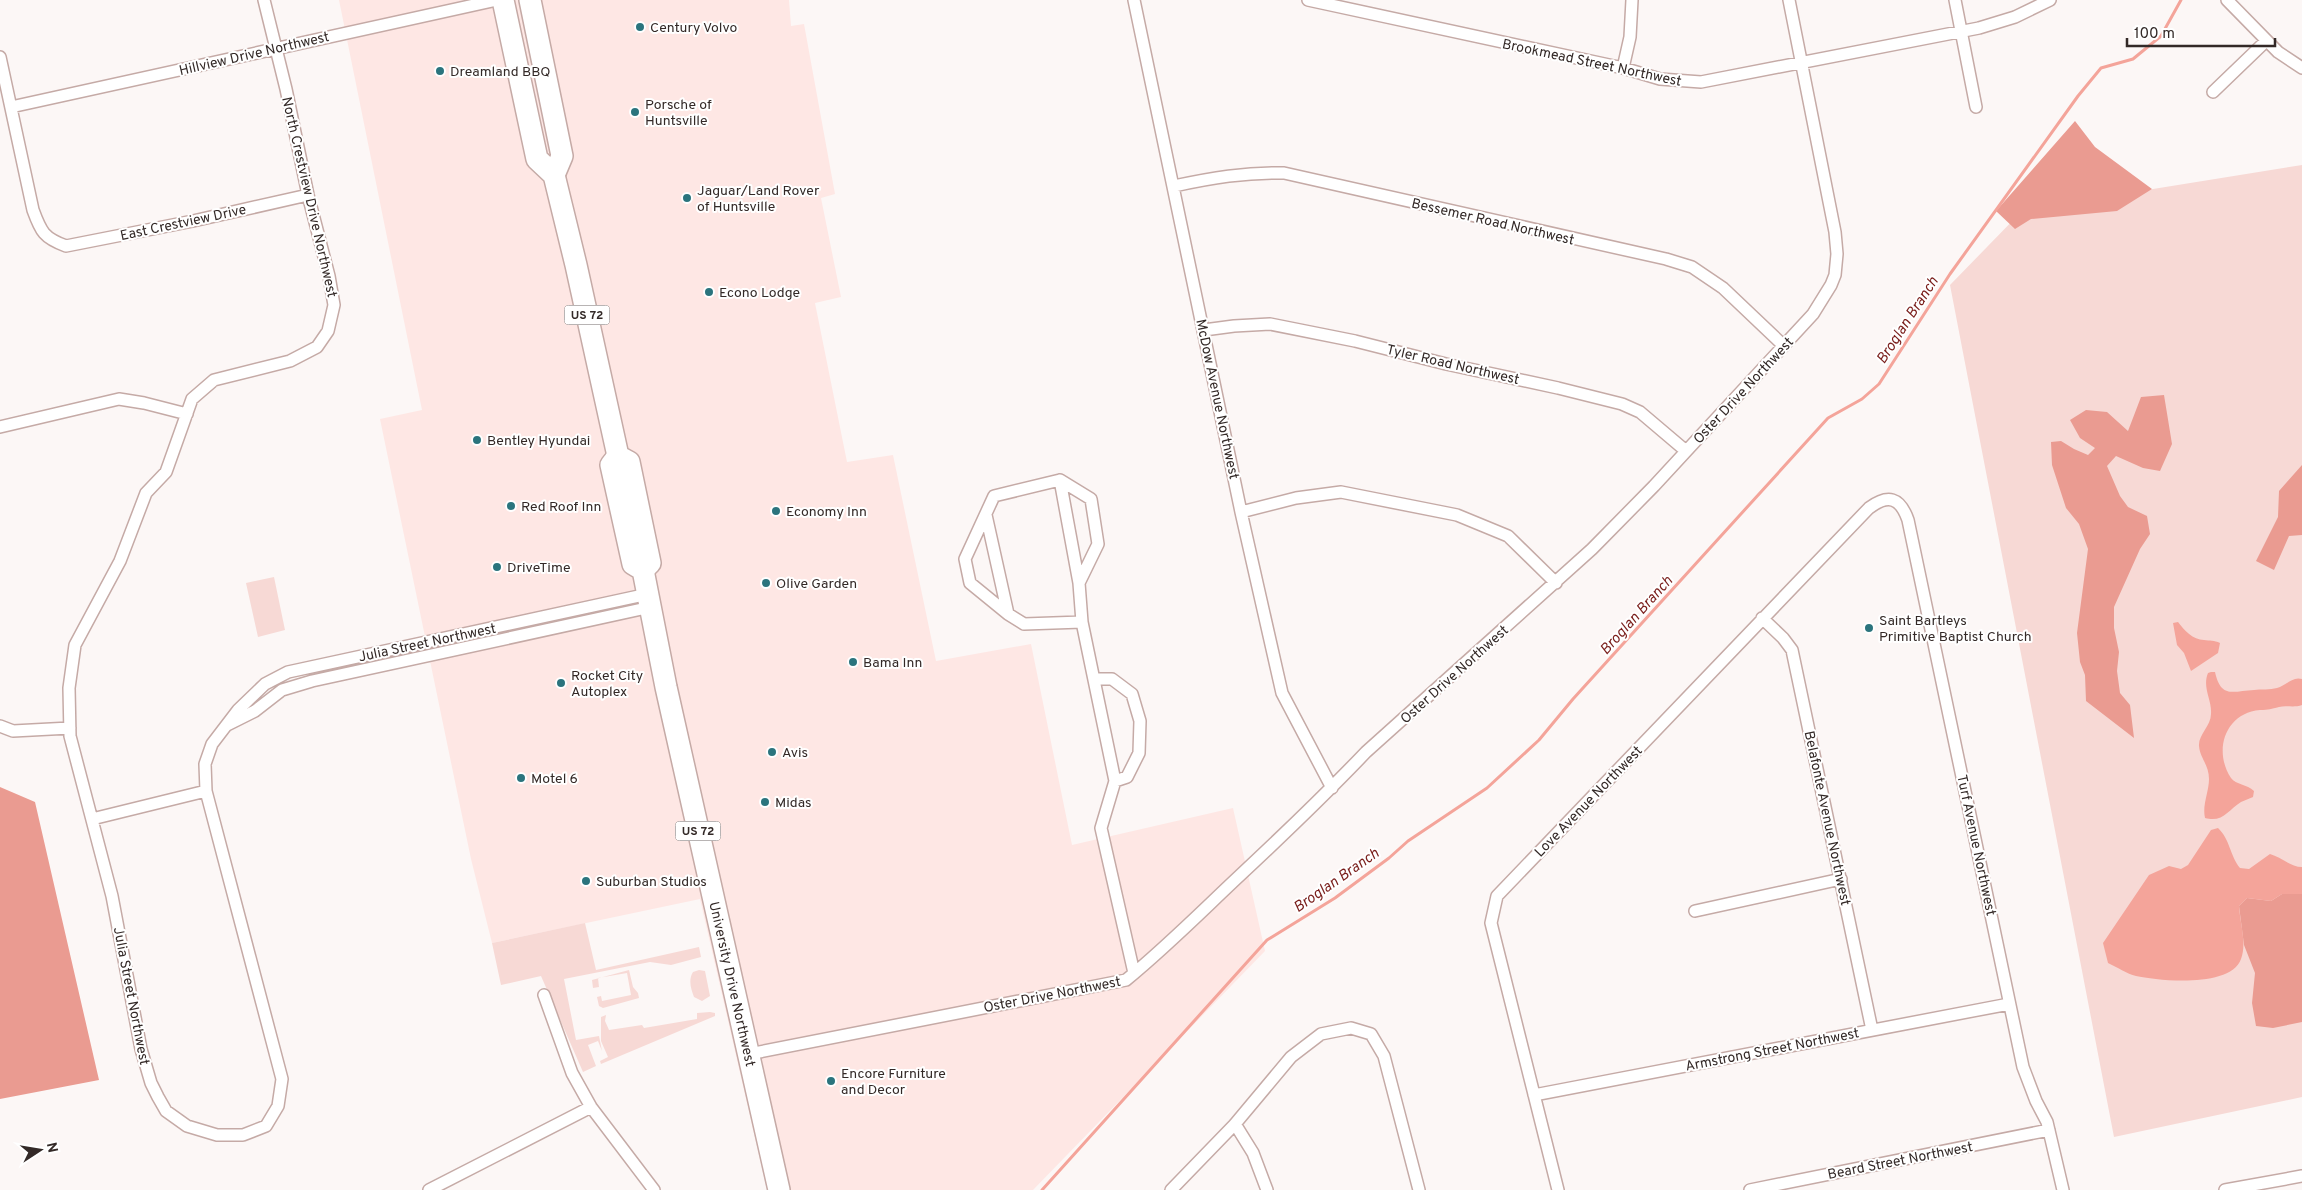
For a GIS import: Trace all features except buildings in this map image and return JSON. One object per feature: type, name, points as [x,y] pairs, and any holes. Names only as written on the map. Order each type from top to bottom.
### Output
[{"type":"highway","points":[[503,0],[537,159],[554,175],[562,156],[530,0]]},
{"type":"highway","name":"University Drive Northwest","points":[[554,175],[618,456],[629,462],[650,562],[643,570],[666,687],[779,1190]]},
{"type":"street","name":"North Crestview Drive Northwest","points":[[187,414],[192,399],[214,380],[290,361],[317,347],[328,331],[334,305],[329,276],[308,195],[264,0]]},
{"type":"street","name":"Hillview Drive Northwest","points":[[11,107],[497,0]]},
{"type":"street","name":"McDow Avenue Northwest","points":[[1134,0],[1241,512],[1282,694],[1332,788]]},
{"type":"street","name":"Brookmead Street Northwest","points":[[1308,0],[1623,68],[1660,79],[1701,82],[1961,31],[2006,20],[2050,0]]},
{"type":"street","points":[[1623,68],[1630,37],[1632,0]]},
{"type":"street","name":"Oster Drive Northwest","points":[[749,1054],[1126,980],[1152,959],[1332,788],[1366,752],[1556,583],[1599,542],[1784,346],[1823,300],[1835,274],[1837,254],[1834,224],[1789,0]]},
{"type":"street","points":[[1955,0],[1976,106]]},
{"type":"street","points":[[2227,0],[2278,52],[2302,68]]},
{"type":"street","points":[[2212,92],[2266,40]]},
{"type":"street","points":[[0,57],[11,107]]},
{"type":"street","name":"East Crestview Drive","points":[[11,107],[33,210],[40,231],[59,244],[66,246],[193,221],[308,195]]},
{"type":"street","name":"Bessemer Road Northwest","points":[[1174,186],[1225,175],[1254,172],[1284,173],[1666,259],[1692,267],[1723,288],[1784,346]]},
{"type":"street","name":"Tyler Road Northwest","points":[[1204,330],[1270,324],[1355,341],[1446,364],[1568,390],[1622,404],[1640,412],[1686,451]]},
{"type":"street","points":[[0,427],[119,399],[187,414]]},
{"type":"street","name":"Julia Street Northwest","points":[[187,414],[166,472],[146,493],[120,561],[75,645],[69,688],[70,736],[112,896],[140,1048],[151,1083],[166,1111],[187,1126],[217,1135],[243,1135],[266,1126],[278,1106],[282,1079],[206,791],[205,764],[212,744],[238,710],[265,684],[288,672],[649,601]]},
{"type":"street","points":[[1060,480],[1079,583],[1082,622],[1115,781],[1101,828],[1134,974]]},
{"type":"street","points":[[1079,583],[1098,544],[1091,499],[1060,480],[994,496],[965,559],[970,583],[1008,614],[1024,624],[1082,622]]},
{"type":"street","points":[[1241,512],[1296,498],[1341,492],[1456,515],[1508,536],[1556,583]]},
{"type":"street","name":"Love Avenue Northwest","points":[[1558,1190],[1491,923],[1497,896],[1869,508],[1880,500],[1889,499],[1894,501]]},
{"type":"street","name":"Turf Avenue Northwest","points":[[1894,501],[1904,508],[1908,520],[2023,1067],[2049,1130],[2063,1190]]},
{"type":"street","points":[[986,515],[1008,614]]},
{"type":"street","name":"Julia Street Northwest","points":[[226,726],[255,712],[282,690],[649,601]]},
{"type":"street","name":"Belafonte Avenue Northwest","points":[[1762,618],[1784,638],[1792,650],[1872,1030]]},
{"type":"street","points":[[1094,679],[1112,679],[1132,694],[1140,721],[1139,753],[1127,776],[1115,781]]},
{"type":"street","points":[[0,726],[14,731],[70,728]]},
{"type":"street","points":[[92,819],[206,791]]},
{"type":"street","points":[[1695,911],[1841,879]]},
{"type":"street","points":[[544,995],[572,1074],[591,1107],[654,1190]]},
{"type":"street","name":"Armstrong Street Northwest","points":[[1534,1095],[2009,1004]]},
{"type":"street","points":[[1171,1190],[1234,1124],[1291,1057],[1321,1034],[1351,1028],[1371,1034],[1384,1056],[1419,1190]]},
{"type":"street","points":[[429,1190],[591,1107]]},
{"type":"street","points":[[1234,1124],[1254,1153],[1267,1190]]},
{"type":"street","name":"Beard Street Northwest","points":[[1750,1190],[2049,1130]]},
{"type":"street","points":[[2225,1190],[2302,1176]]},
{"type":"shaded area","points":[[339,0],[789,0],[791,26],[804,24],[835,194],[821,198],[841,297],[815,303],[847,462],[893,455],[936,661],[1031,644],[1072,845],[1233,808],[1265,951],[1033,1190],[767,1190],[700,899],[492,943],[471,859],[380,419],[422,410]]},
{"type":"shaded area","points":[[2075,121],[2095,147],[2152,189],[2117,211],[2031,219],[2015,229],[1996,211]]},
{"type":"shaded area","points":[[2302,165],[2302,1097],[2114,1137],[1950,285],[2023,210]]},
{"type":"shaded area","points":[[2164,395],[2172,444],[2160,471],[2143,468],[2116,456],[2107,466],[2120,496],[2128,507],[2147,516],[2150,534],[2140,549],[2114,607],[2114,628],[2119,652],[2117,671],[2120,693],[2130,705],[2134,738],[2086,701],[2085,675],[2080,662],[2077,633],[2088,549],[2079,524],[2066,508],[2052,465],[2051,442],[2061,441],[2088,455],[2095,448],[2080,438],[2070,420],[2086,410],[2107,412],[2128,431],[2141,397]]},
{"type":"shaded area","points":[[2302,465],[2302,535],[2289,536],[2274,570],[2256,561],[2278,517],[2279,491]]},
{"type":"shaded area","points":[[274,577],[285,630],[258,637],[246,583]]},
{"type":"shaded area","points":[[2178,622],[2186,631],[2200,640],[2220,643],[2218,653],[2191,671],[2184,653],[2177,645],[2173,623]]},
{"type":"shaded area","points":[[2215,672],[2221,686],[2229,692],[2274,689],[2292,680],[2302,679],[2302,705],[2282,706],[2248,713],[2238,718],[2231,726],[2223,745],[2226,767],[2233,780],[2254,791],[2253,797],[2241,802],[2225,815],[2216,819],[2205,818],[2204,808],[2209,774],[2199,746],[2200,738],[2210,718],[2211,709],[2206,678],[2208,673]]},
{"type":"shaded area","points":[[0,787],[35,802],[99,1080],[0,1099]]},
{"type":"shaded area","points":[[2218,828],[2225,837],[2240,868],[2249,869],[2270,854],[2302,867],[2302,894],[2282,894],[2271,901],[2247,898],[2239,906],[2243,953],[2235,968],[2224,975],[2193,980],[2161,980],[2133,975],[2108,963],[2103,943],[2149,875],[2169,866],[2181,869],[2188,865],[2211,830]]},
{"type":"shaded area","points":[[2282,894],[2302,894],[2302,1022],[2273,1028],[2256,1026],[2252,1003],[2255,973],[2244,945],[2239,906],[2247,898],[2271,901]]},
{"type":"shaded area","points":[[585,923],[596,970],[699,947],[701,957],[671,965],[650,962],[564,979],[576,1040],[599,1036],[602,1051],[598,1041],[588,1045],[596,1066],[583,1072],[541,976],[501,985],[492,943]]},
{"type":"shaded area","points":[[629,970],[633,987],[638,993],[639,998],[603,1008],[599,1006],[597,997],[601,996],[602,1001],[631,995],[627,973],[602,977]]},
{"type":"shaded area","points":[[705,971],[710,996],[702,1001],[694,997],[690,985],[693,972]]},
{"type":"shaded area","points":[[598,978],[599,987],[593,988],[592,980]]},
{"type":"shaded area","points":[[697,1013],[715,1013],[715,1016],[601,1064],[600,1061],[608,1057],[601,1041],[601,1017],[606,1015],[605,1021],[609,1030],[642,1025],[644,1028],[697,1019]]},
{"type":"waterway","name":"Broglan Branch","points":[[1042,1190],[1267,940],[1335,898],[1389,858],[1408,841],[1487,788],[1539,740],[1573,699],[1828,418],[1862,399],[1879,384],[1950,274],[2078,96],[2101,68],[2133,59],[2161,36],[2181,0]]},
{"type":"place","name":"Century Volvo","points":[[640,27]]},
{"type":"place","name":"Dreamland BBQ","points":[[440,71]]},
{"type":"place","name":"Porsche of Huntsville","points":[[635,112]]},
{"type":"place","name":"Jaguar/Land Rover of Huntsville","points":[[687,198]]},
{"type":"place","name":"Econo Lodge","points":[[709,292]]},
{"type":"place","name":"Bentley Hyundai","points":[[477,440]]},
{"type":"place","name":"Red Roof Inn","points":[[511,506]]},
{"type":"place","name":"Economy Inn","points":[[776,511]]},
{"type":"place","name":"DriveTime","points":[[497,567]]},
{"type":"place","name":"Olive Garden","points":[[766,583]]},
{"type":"place","name":"Saint Bartleys Primitive Baptist Church","points":[[1869,628]]},
{"type":"place","name":"Bama Inn","points":[[853,662]]},
{"type":"place","name":"Rocket City Autoplex","points":[[561,683]]},
{"type":"place","name":"Avis","points":[[772,752]]},
{"type":"place","name":"Motel 6","points":[[521,778]]},
{"type":"place","name":"Midas","points":[[765,802]]},
{"type":"place","name":"Suburban Studios","points":[[586,881]]},
{"type":"place","name":"Encore Furniture and Decor","points":[[831,1081]]}]
